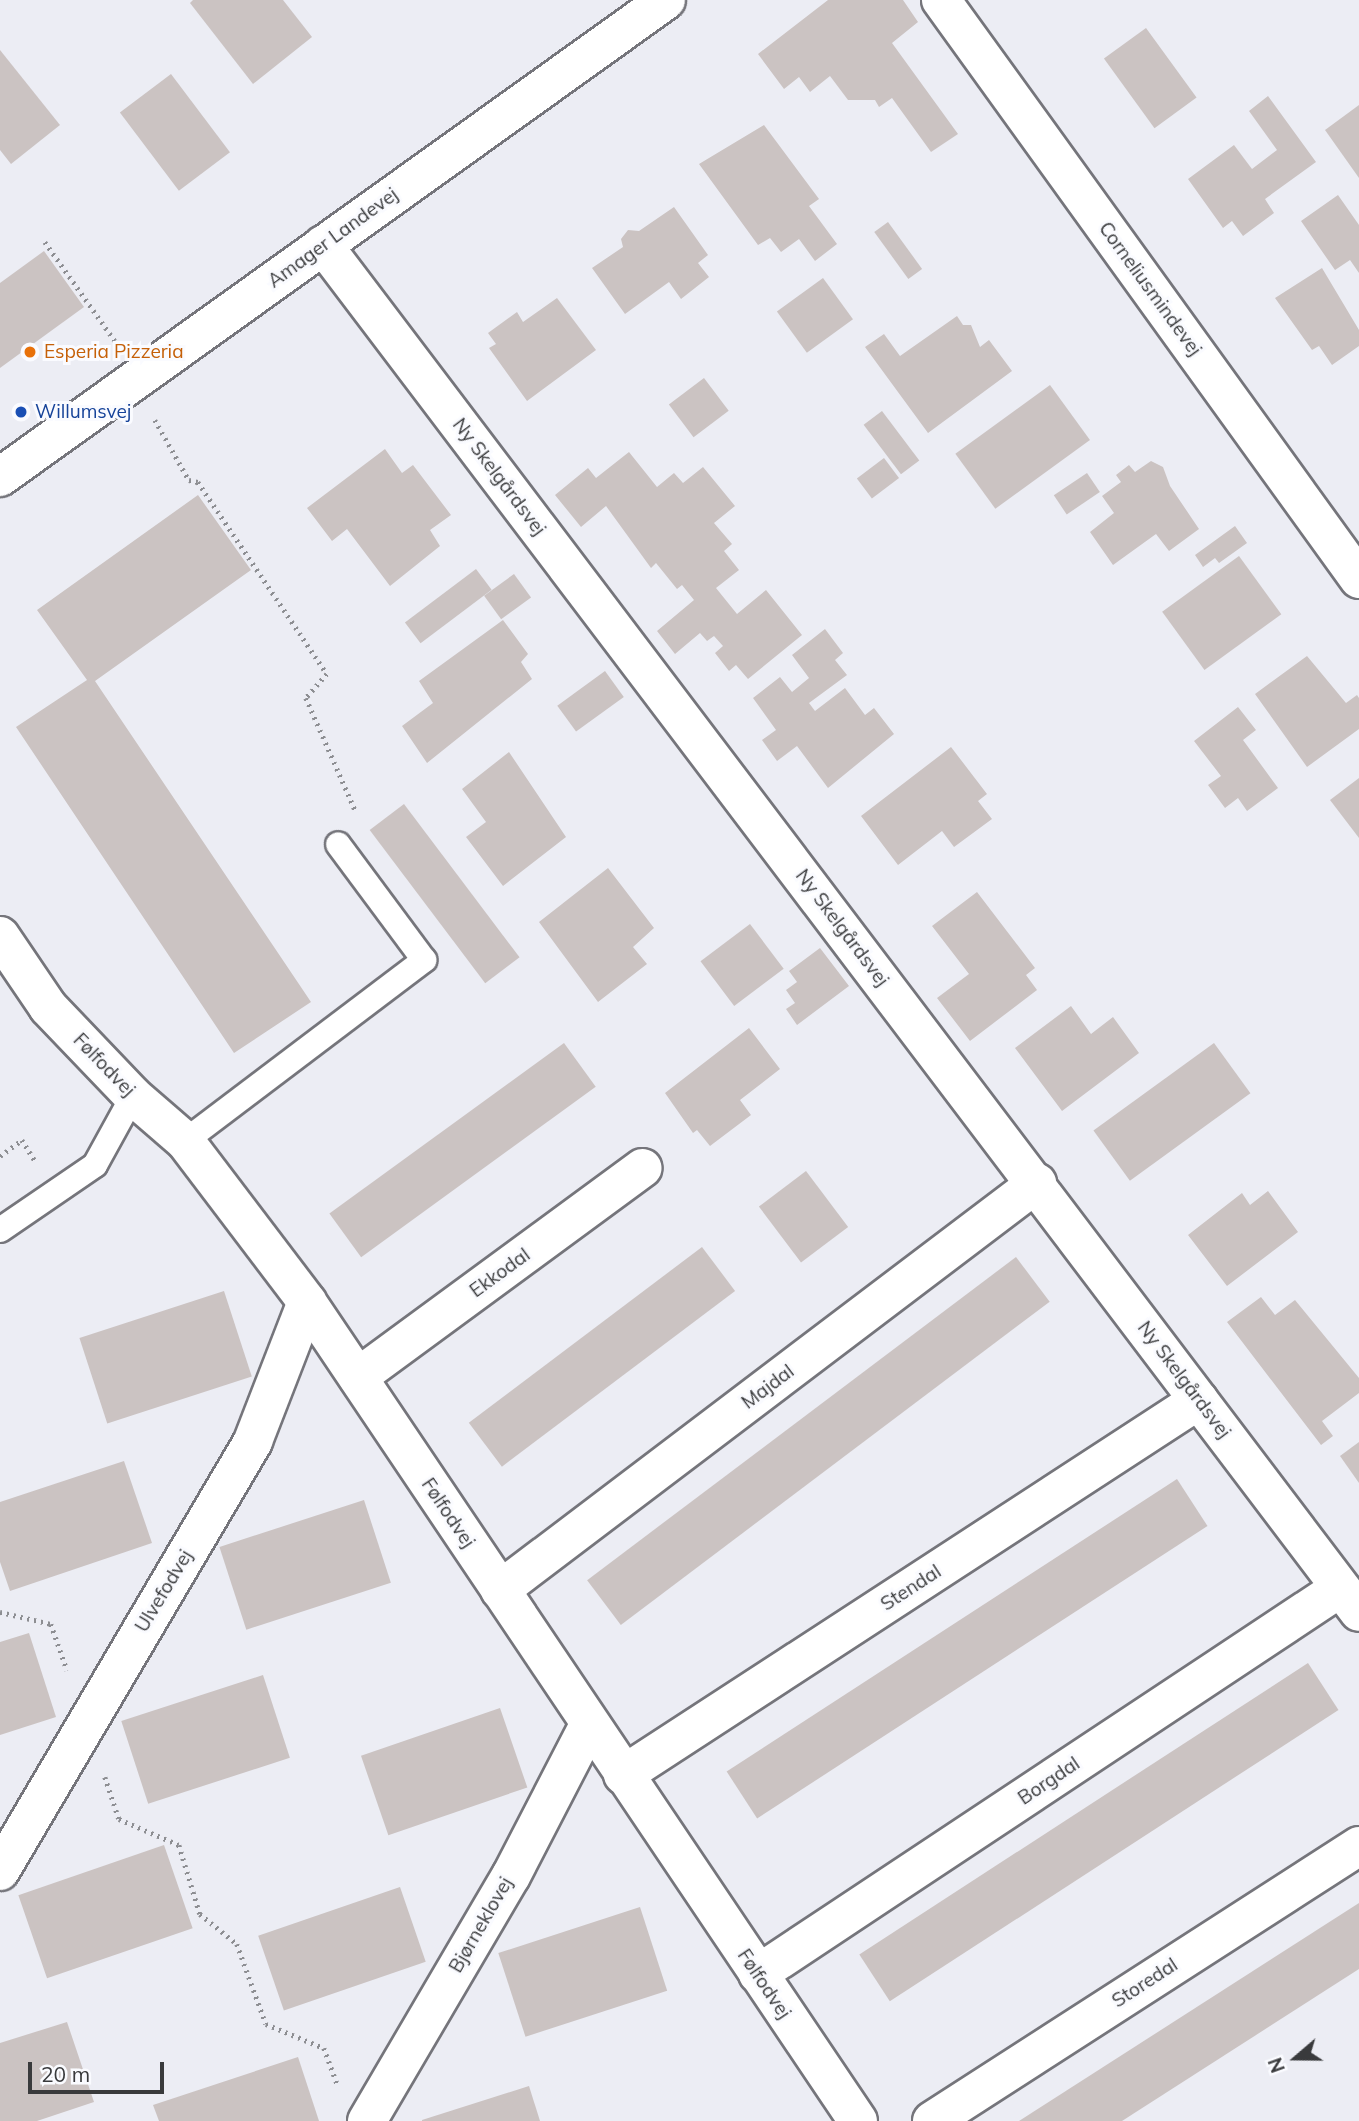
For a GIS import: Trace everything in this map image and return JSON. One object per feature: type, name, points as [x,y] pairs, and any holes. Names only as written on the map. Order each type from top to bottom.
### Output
[{"type":"street","name":"Amager Landevej","points":[[0,477],[666,0]]},
{"type":"street","name":"Corneliusmindevej","points":[[941,0],[1359,579]]},
{"type":"street","name":"Ny Skelgårdsvej","points":[[323,245],[1037,1183],[1350,1600]]},
{"type":"street","name":"Følfodvej","points":[[0,936],[48,1007],[133,1096],[185,1141],[307,1301],[623,1776],[858,2121]]},
{"type":"street","name":"Ekkodal","points":[[358,1377],[642,1168]]},
{"type":"street","name":"Majdal","points":[[500,1590],[1037,1183]]},
{"type":"street","name":"Ulvefodvej","points":[[0,1871],[253,1441],[307,1301]]},
{"type":"street","name":"Stendal","points":[[623,1776],[1199,1400]]},
{"type":"street","name":"Borgdal","points":[[758,1974],[1350,1600]]},
{"type":"street","name":"Bjørneklovej","points":[[354,2109],[511,1875],[589,1725]]},
{"type":"street","name":"Storedal","points":[[932,2121],[1359,1846]]},
{"type":"lane","points":[[185,1141],[424,960],[341,847]]},
{"type":"lane","points":[[0,1230],[95,1165],[133,1096]]},
{"type":"path","points":[[45,242],[136,379],[189,480],[198,482],[327,674],[306,698],[364,831],[341,847]]},
{"type":"path","points":[[1,1153],[22,1140],[55,1192]]},
{"type":"path","points":[[0,1612],[51,1624],[119,1819],[179,1844],[200,1914],[237,1944],[266,2024],[324,2048],[354,2109]]},
{"type":"building","points":[[193,0],[283,0],[312,37],[253,84],[190,3]]},
{"type":"building","points":[[828,0],[903,0],[918,22],[892,43],[958,134],[931,152],[892,98],[879,107],[875,100],[848,100],[830,76],[810,92],[799,77],[784,89],[758,54]]},
{"type":"building","points":[[1146,28],[1197,98],[1154,128],[1104,59]]},
{"type":"building","points":[[0,50],[60,125],[11,164],[0,150]]},
{"type":"building","points":[[171,74],[230,152],[179,191],[120,113]]},
{"type":"building","points":[[1268,96],[1316,162],[1265,199],[1274,213],[1243,236],[1232,221],[1223,228],[1188,179],[1234,145],[1252,169],[1277,150],[1249,111]]},
{"type":"building","points":[[1359,105],[1359,178],[1325,130]]},
{"type":"building","points":[[764,125],[819,199],[809,206],[837,244],[815,261],[799,239],[781,252],[770,238],[758,245],[699,164]]},
{"type":"building","points":[[1338,195],[1359,225],[1359,273],[1350,260],[1335,270],[1301,221]]},
{"type":"building","points":[[674,207],[708,255],[698,263],[709,277],[681,299],[669,282],[625,314],[592,268],[623,247],[621,239],[628,230],[639,231]]},
{"type":"building","points":[[888,222],[922,269],[908,279],[874,232]]},
{"type":"building","points":[[44,251],[84,307],[0,368],[0,283]]},
{"type":"building","points":[[1322,268],[1359,330],[1359,346],[1332,365],[1319,346],[1312,350],[1275,298]]},
{"type":"building","points":[[823,278],[853,319],[807,353],[777,312]]},
{"type":"building","points":[[557,298],[596,350],[527,401],[489,348],[496,344],[488,333],[517,312],[523,322]]},
{"type":"building","points":[[957,316],[963,325],[971,325],[980,347],[989,340],[1012,371],[928,433],[865,347],[884,334],[900,356]]},
{"type":"building","points":[[704,378],[729,411],[694,437],[669,404]]},
{"type":"building","points":[[1050,385],[1090,440],[995,509],[955,454]]},
{"type":"building","points":[[882,411],[919,461],[901,474],[864,425]]},
{"type":"building","points":[[385,449],[402,473],[413,465],[451,515],[430,530],[440,546],[390,586],[347,529],[332,541],[307,508]]},
{"type":"building","points":[[629,452],[657,487],[674,473],[683,483],[703,467],[735,506],[714,523],[732,544],[724,551],[739,570],[716,588],[737,614],[766,590],[802,635],[748,679],[736,665],[729,671],[715,653],[723,646],[714,636],[707,641],[700,633],[675,654],[657,631],[694,600],[682,585],[677,589],[656,563],[651,568],[606,506],[581,527],[555,495],[588,468],[596,478]]},
{"type":"building","points":[[884,458],[899,478],[872,498],[857,478]]},
{"type":"building","points":[[1151,461],[1163,467],[1170,486],[1199,529],[1169,551],[1156,534],[1113,565],[1090,532],[1114,513],[1102,496],[1121,482],[1116,475],[1129,465],[1135,472]]},
{"type":"building","points":[[1087,473],[1100,492],[1067,514],[1054,495]]},
{"type":"building","points":[[198,495],[251,570],[95,681],[311,1002],[234,1053],[16,727],[87,680],[37,610]]},
{"type":"building","points":[[1235,526],[1247,543],[1219,563],[1215,558],[1203,567],[1195,555]]},
{"type":"building","points":[[1239,556],[1281,614],[1204,670],[1162,612]]},
{"type":"building","points":[[476,569],[492,590],[421,643],[405,623]]},
{"type":"building","points":[[514,574],[531,597],[501,619],[484,596]]},
{"type":"building","points":[[503,620],[528,654],[521,662],[532,679],[427,763],[402,726],[433,703],[419,681]]},
{"type":"building","points":[[825,629],[843,653],[835,660],[847,675],[809,703],[815,711],[845,688],[865,715],[874,708],[894,734],[828,788],[797,746],[777,761],[762,740],[776,730],[753,698],[780,677],[792,692],[809,678],[792,655]]},
{"type":"building","points":[[1307,656],[1346,703],[1357,695],[1359,729],[1307,767],[1255,694]]},
{"type":"building","points":[[605,671],[624,697],[576,732],[557,706]]},
{"type":"building","points":[[1238,707],[1256,730],[1243,740],[1278,788],[1247,811],[1238,798],[1225,808],[1208,785],[1221,776],[1194,741]]},
{"type":"building","points":[[951,747],[987,794],[978,801],[992,819],[954,847],[942,831],[898,865],[861,816]]},
{"type":"building","points":[[509,752],[566,837],[503,886],[466,837],[486,822],[462,789]]},
{"type":"building","points":[[1359,778],[1359,838],[1330,800]]},
{"type":"building","points":[[404,804],[520,957],[485,983],[370,830]]},
{"type":"building","points":[[608,868],[654,928],[633,947],[647,964],[598,1002],[539,922]]},
{"type":"building","points":[[977,892],[1035,968],[1026,975],[1037,990],[970,1041],[937,998],[969,974],[932,926]]},
{"type":"building","points":[[750,924],[784,969],[734,1006],[700,961]]},
{"type":"building","points":[[820,948],[849,986],[797,1025],[786,1009],[795,1003],[786,990],[797,982],[789,971]]},
{"type":"building","points":[[1071,1006],[1091,1034],[1113,1017],[1139,1053],[1062,1111],[1015,1048]]},
{"type":"building","points":[[749,1028],[780,1069],[740,1100],[751,1115],[710,1146],[697,1130],[693,1133],[665,1093]]},
{"type":"building","points":[[564,1043],[596,1087],[361,1257],[329,1213]]},
{"type":"building","points":[[1214,1043],[1250,1093],[1130,1181],[1093,1131]]},
{"type":"building","points":[[806,1171],[848,1227],[801,1262],[759,1207]]},
{"type":"building","points":[[1268,1191],[1298,1232],[1227,1286],[1188,1235],[1242,1193],[1250,1205]]},
{"type":"building","points":[[702,1247],[735,1291],[502,1467],[469,1423]]},
{"type":"building","points":[[1016,1257],[1050,1302],[621,1625],[587,1580]]},
{"type":"building","points":[[224,1291],[252,1377],[107,1424],[79,1338]]},
{"type":"building","points":[[1261,1297],[1275,1315],[1295,1300],[1359,1378],[1359,1393],[1322,1421],[1333,1436],[1321,1445],[1227,1322]]},
{"type":"building","points":[[1359,1442],[1359,1483],[1340,1456]]},
{"type":"building","points":[[124,1461],[152,1543],[10,1591],[0,1562],[0,1502]]},
{"type":"building","points":[[1177,1479],[1207,1526],[757,1818],[727,1771]]},
{"type":"building","points":[[364,1500],[391,1583],[246,1630],[219,1547]]},
{"type":"building","points":[[29,1633],[56,1717],[0,1735],[0,1642]]},
{"type":"building","points":[[1308,1663],[1338,1710],[890,2001],[859,1954]]},
{"type":"building","points":[[263,1675],[290,1758],[148,1804],[121,1721]]},
{"type":"building","points":[[500,1708],[527,1787],[388,1835],[361,1756]]},
{"type":"building","points":[[164,1845],[193,1928],[47,1978],[18,1895]]},
{"type":"building","points":[[400,1887],[426,1962],[284,2011],[258,1936]]},
{"type":"building","points":[[1359,1903],[1359,1969],[1122,2121],[1019,2121]]},
{"type":"building","points":[[640,1907],[667,1991],[525,2037],[498,1953]]},
{"type":"building","points":[[67,2022],[94,2102],[37,2121],[0,2121],[0,2043]]},
{"type":"building","points":[[298,2057],[319,2121],[159,2121],[153,2105]]},
{"type":"building","points":[[529,2086],[540,2121],[422,2121],[422,2120]]},
{"type":"place","name":"Esperia Pizzeria","points":[[30,352]]},
{"type":"place","name":"Willumsvej","points":[[21,412]]}]
